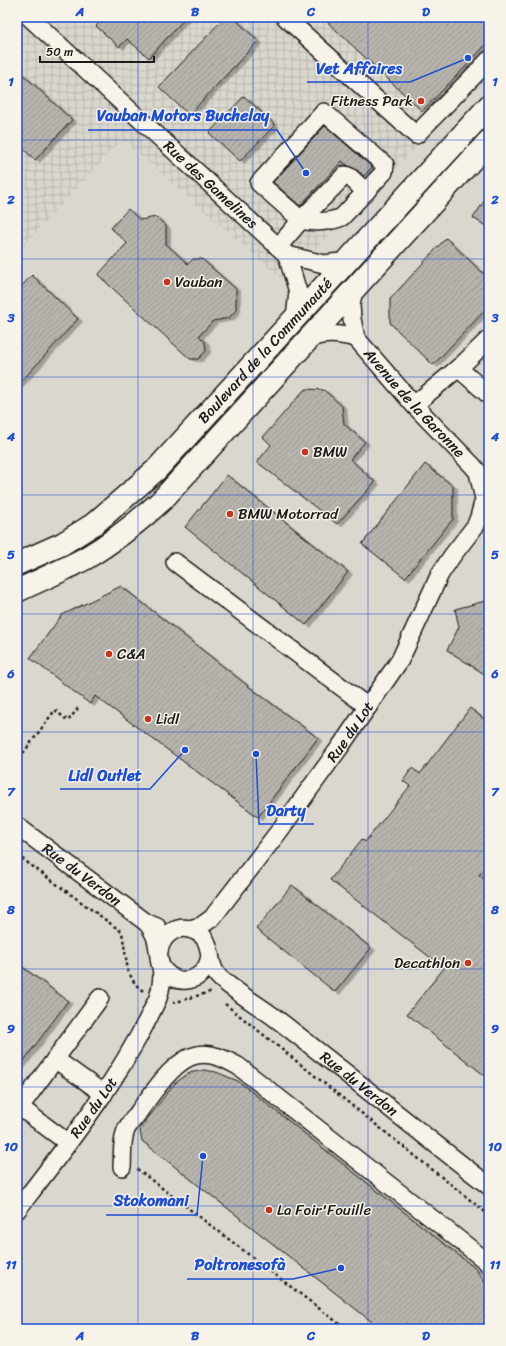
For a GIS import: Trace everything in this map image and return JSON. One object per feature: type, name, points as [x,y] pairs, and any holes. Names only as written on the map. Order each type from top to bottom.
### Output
[{"type":"main road","name":"Boulevard de la Communauté","points":[[17,564],[68,540],[94,524],[156,470],[489,106]]},
{"type":"main road","name":"Boulevard de la Communauté","points":[[17,591],[86,558],[110,543],[143,518],[177,485],[354,288],[489,141]]},
{"type":"street","name":"Rue des Gamelines","points":[[29,17],[282,251],[324,264],[348,261]]},
{"type":"street","points":[[285,17],[416,135],[489,60]]},
{"type":"street","points":[[324,112],[385,165],[384,172],[342,217],[337,219],[309,222],[301,220],[260,184],[324,112]]},
{"type":"street","points":[[295,318],[298,292],[282,251],[301,220],[344,175],[350,177],[366,192]]},
{"type":"street","points":[[308,339],[317,336],[335,334],[356,338],[351,305],[354,288]]},
{"type":"street","name":"Avenue de la Garonne","points":[[356,338],[414,405],[481,469],[478,472],[486,499]]},
{"type":"street","points":[[414,405],[458,368],[489,339]]},
{"type":"street","points":[[458,368],[489,395]]},
{"type":"street","name":"Rue du Lot","points":[[212,918],[274,839],[400,660],[440,574],[470,533],[479,517],[486,499]]},
{"type":"street","points":[[470,533],[478,528],[489,525]]},
{"type":"street","points":[[175,562],[368,707]]},
{"type":"street","name":"Rue du Verdon","points":[[17,826],[147,923]]},
{"type":"street","points":[[212,918],[201,926],[168,934],[163,940],[160,958],[168,975],[175,979],[208,979],[226,983]]},
{"type":"street","points":[[212,918],[207,935],[212,966],[226,983]]},
{"type":"street","points":[[147,923],[159,928],[182,930],[200,934],[209,948],[209,962],[201,975],[173,984],[166,989],[158,999]]},
{"type":"street","points":[[147,923],[153,931],[160,958],[162,983],[158,999]]},
{"type":"street","name":"Rue du Verdon","points":[[226,983],[278,1020],[489,1186]]},
{"type":"street","points":[[68,1143],[18,1106],[100,998]]},
{"type":"street","name":"Rue du Lot","points":[[17,1210],[104,1094],[123,1065],[158,999]]},
{"type":"street","points":[[123,1162],[123,1143],[127,1128],[166,1076],[182,1062],[196,1055],[211,1055],[223,1058],[243,1070],[486,1261],[489,1265]]},
{"type":"street","points":[[55,1059],[104,1094]]},
{"type":"path","points":[[17,755],[24,752],[54,710],[68,721],[79,707]]},
{"type":"path","points":[[17,855],[122,932],[128,971],[135,984],[158,999],[170,1004],[210,992],[216,997]]},
{"type":"path","points":[[222,1002],[489,1215]]},
{"type":"path","points":[[123,1162],[346,1329]]},
{"type":"shaded area","points":[[17,17],[489,17],[489,74],[284,281],[122,140],[17,253]]},
{"type":"shaded area","points":[[489,74],[489,1329],[17,1329],[17,253],[122,140],[284,281]]},
{"type":"building","points":[[104,17],[186,17],[149,58],[127,39],[119,47],[96,26]]},
{"type":"building","points":[[225,17],[233,17],[258,41],[189,115],[159,87]]},
{"type":"building","points":[[322,17],[489,17],[489,41],[422,111]]},
{"type":"building","points":[[17,69],[72,120],[35,160],[17,143]]},
{"type":"building","points":[[244,96],[275,125],[240,161],[209,133]]},
{"type":"building","points":[[325,126],[372,167],[364,176],[342,161],[300,206],[273,182]]},
{"type":"building","points":[[489,194],[489,228],[473,218]]},
{"type":"building","name":"Vauban","points":[[128,209],[140,220],[156,217],[166,226],[166,244],[188,264],[193,259],[202,259],[236,289],[236,310],[229,318],[213,321],[199,336],[205,342],[206,351],[198,359],[190,359],[98,275],[127,243],[111,228]]},
{"type":"building","points":[[446,238],[489,279],[489,306],[433,365],[390,323],[390,299]]},
{"type":"building","points":[[32,275],[78,319],[17,386],[17,291]]},
{"type":"building","name":"BMW","points":[[304,390],[324,390],[342,406],[344,424],[365,442],[350,459],[375,482],[337,524],[257,462],[271,445],[263,437]]},
{"type":"building","points":[[425,464],[453,486],[453,519],[405,578],[362,544]]},
{"type":"building","points":[[227,475],[348,572],[306,625],[185,527]]},
{"type":"building","points":[[121,586],[252,689],[318,738],[258,817],[95,696],[90,704],[30,658],[62,615]]},
{"type":"building","points":[[489,600],[489,677],[447,650],[459,627],[455,609]]},
{"type":"building","points":[[470,708],[489,723],[489,863],[479,875],[489,883],[489,1079],[407,1014],[444,968],[330,880],[362,839],[365,842],[410,786],[403,781],[412,768],[420,774]]},
{"type":"building","points":[[292,885],[371,948],[335,992],[256,929]]},
{"type":"building","points":[[17,963],[68,1001],[17,1070]]},
{"type":"building","points":[[204,1070],[216,1072],[238,1081],[476,1269],[489,1289],[489,1329],[381,1329],[142,1141],[140,1131],[141,1127],[174,1084],[189,1073]]},
{"type":"place","name":"Vet Affaires","points":[[468,58]]},
{"type":"place","name":"Fitness Park","points":[[421,101]]},
{"type":"place","name":"Vauban Motors Buchelay","points":[[306,173]]},
{"type":"place","name":"Vauban","points":[[167,282]]},
{"type":"place","name":"BMW","points":[[305,452]]},
{"type":"place","name":"BMW Motorrad","points":[[230,514]]},
{"type":"place","name":"C&A","points":[[109,654]]},
{"type":"place","name":"Lidl","points":[[148,719]]},
{"type":"place","name":"Lidl Outlet","points":[[185,750]]},
{"type":"place","name":"Darty","points":[[256,754]]},
{"type":"place","name":"Decathlon","points":[[468,963]]},
{"type":"place","name":"Stokomani","points":[[203,1156]]},
{"type":"place","name":"La Foir'Fouille","points":[[269,1210]]},
{"type":"place","name":"Poltronesofà","points":[[341,1268]]}]
